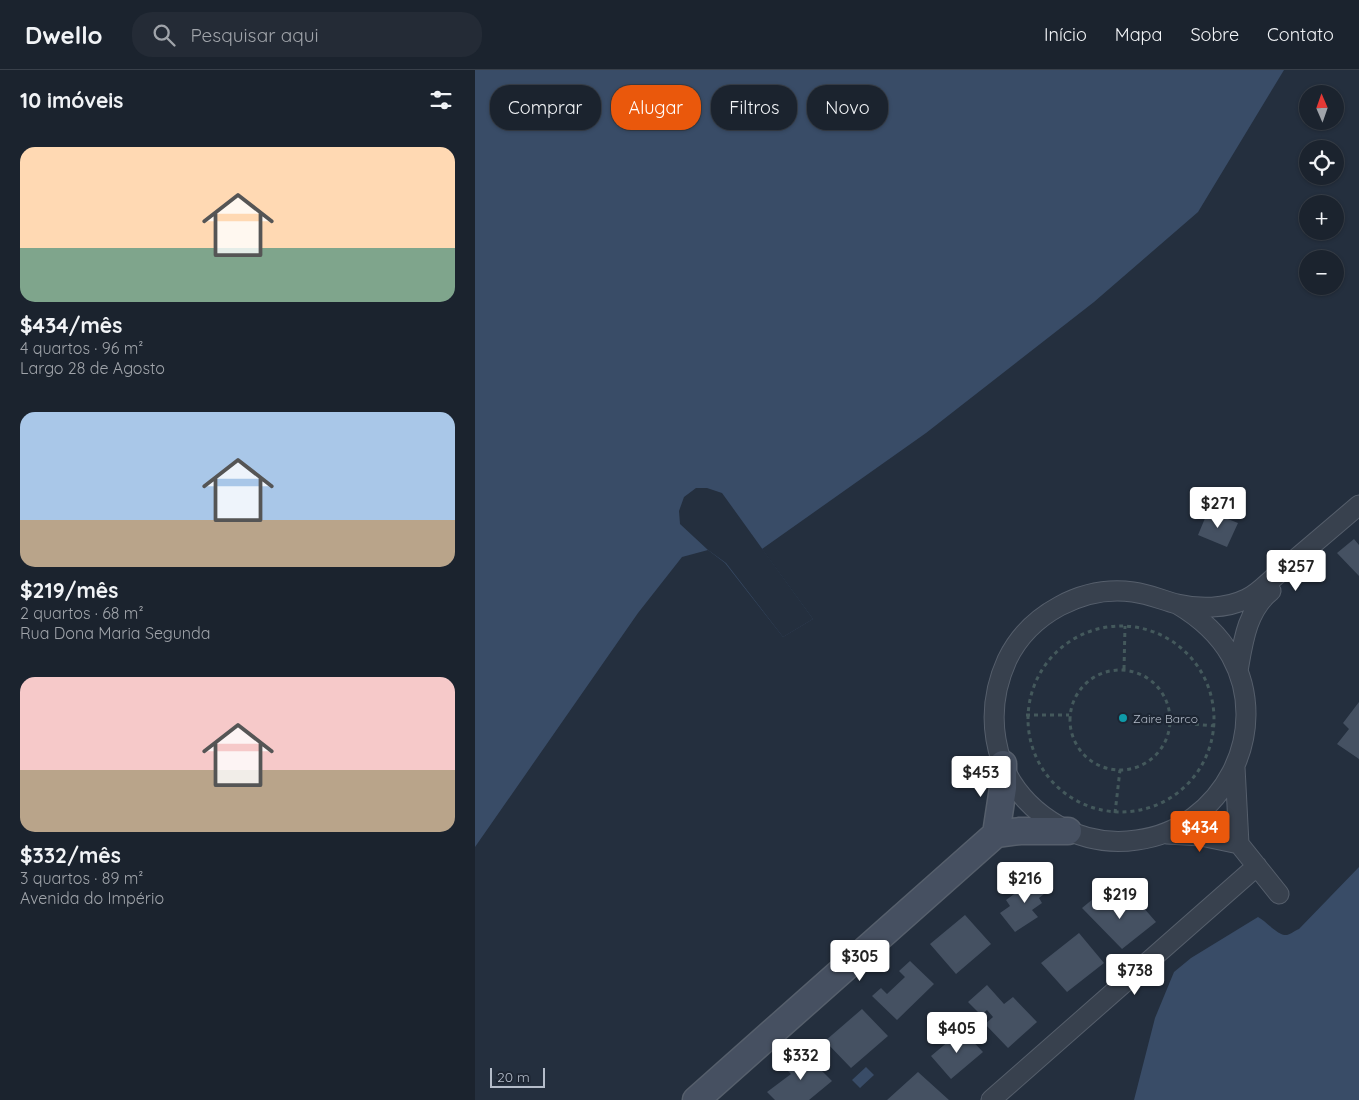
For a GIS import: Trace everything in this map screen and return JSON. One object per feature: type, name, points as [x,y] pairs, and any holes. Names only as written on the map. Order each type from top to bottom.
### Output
[{"type":"street","points":[[1177,604],[1202,621],[1213,632],[1223,644],[1238,671],[1246,709],[1242,748],[1235,767],[1226,784],[1214,800],[1199,814],[1164,834],[1126,842],[1086,838],[1068,831],[1047,819],[1029,804],[1014,786],[1003,764],[996,742],[993,719],[997,688],[1001,673],[1011,652],[1025,633],[1043,617],[1063,604],[1085,596],[1108,591],[1139,593],[1155,596],[1177,604],[1208,608],[1248,599],[1359,505]]},
{"type":"street","points":[[1238,671],[1246,629],[1253,611],[1266,595],[1359,519]]},
{"type":"street","points":[[996,834],[1003,788],[1003,764]]},
{"type":"street","points":[[1235,767],[1239,844],[1279,894]]},
{"type":"street","points":[[696,1100],[996,834],[1020,831],[1068,831]]},
{"type":"street","points":[[1164,834],[1201,836],[1239,844]]},
{"type":"street","points":[[991,1100],[1257,866]]},
{"type":"path","points":[[1124,669],[1125,626]]},
{"type":"path","points":[[1125,626],[1155,632],[1180,647],[1200,669],[1212,696],[1215,726],[1208,755],[1193,780],[1171,799],[1144,810],[1115,813],[1086,807],[1061,792],[1041,770],[1029,744],[1026,715],[1032,686],[1047,660],[1069,641],[1096,629],[1125,626]]},
{"type":"path","points":[[1124,669],[1139,673],[1153,681],[1163,693],[1169,707],[1171,722],[1167,737],[1160,751],[1149,761],[1135,768],[1119,770],[1099,765],[1082,753],[1074,742],[1069,729],[1069,715],[1072,702],[1087,681],[1098,674],[1124,669]]},
{"type":"path","points":[[1026,715],[1069,715]]},
{"type":"path","points":[[1171,722],[1215,726]]},
{"type":"path","points":[[1115,813],[1119,770]]},
{"type":"water","points":[[475,70],[1284,70],[1198,212],[1094,302],[926,433],[762,549],[813,619],[783,637],[725,563],[708,550],[682,557],[638,613],[475,847]]},
{"type":"water","points":[[1359,867],[1359,1100],[1134,1100],[1155,1018],[1174,972],[1191,958],[1258,917],[1283,935],[1299,929]]},
{"type":"water","points":[[866,1067],[874,1075],[860,1088],[852,1080]]},
{"type":"pier","points":[[696,488],[707,488],[722,493],[813,619],[783,637],[726,563],[708,550],[680,524],[679,511],[684,497]]},
{"type":"building","points":[[1208,511],[1238,523],[1227,547],[1198,535]]},
{"type":"building","points":[[1354,539],[1359,545],[1359,576],[1337,553]]},
{"type":"building","points":[[1359,702],[1359,759],[1337,744],[1349,729],[1343,723]]},
{"type":"building","points":[[1039,876],[1050,889],[1039,898],[1042,903],[1032,910],[1038,917],[1015,932],[1000,913],[1010,906],[1006,900]]},
{"type":"building","points":[[1099,894],[1119,913],[1136,899],[1156,922],[1122,949],[1082,908]]},
{"type":"building","points":[[965,915],[991,944],[956,974],[930,944]]},
{"type":"building","points":[[1079,933],[1104,963],[1067,992],[1041,963]]},
{"type":"building","points":[[910,961],[934,984],[897,1020],[872,996],[881,988],[887,994],[905,977],[899,971]]},
{"type":"building","points":[[987,985],[1004,1004],[1013,997],[1037,1022],[1008,1048],[985,1024],[993,1017],[987,1010],[981,1015],[968,1002]]},
{"type":"building","points":[[862,1009],[888,1036],[851,1068],[825,1041]]},
{"type":"building","points":[[962,1030],[983,1052],[951,1079],[931,1056]]},
{"type":"building","points":[[803,1052],[832,1081],[809,1100],[775,1100],[767,1092],[791,1074],[784,1067]]},
{"type":"building","points":[[918,1072],[949,1100],[887,1100]]},
{"type":"place","name":"Zaire Barco","points":[[1123,718]]}]
